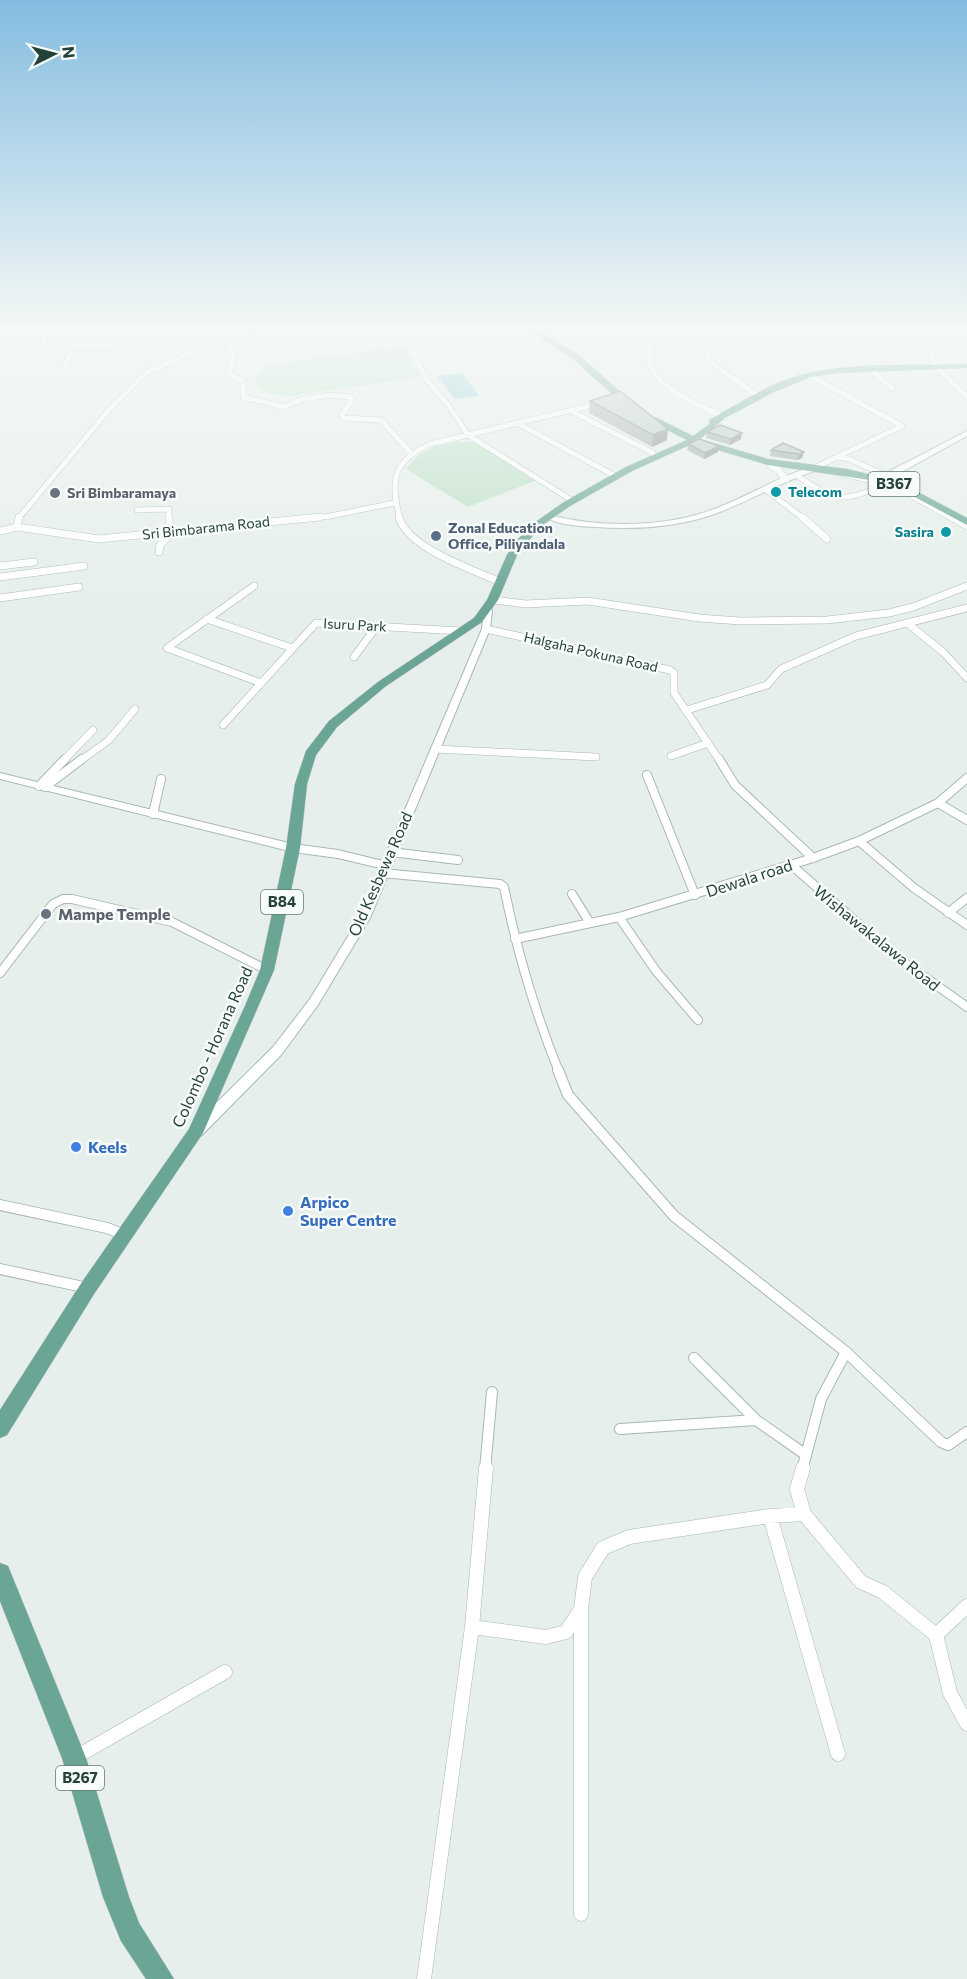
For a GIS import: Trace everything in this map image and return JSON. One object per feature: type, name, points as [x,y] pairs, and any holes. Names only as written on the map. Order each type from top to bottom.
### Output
[{"type":"main road","points":[[649,421],[686,440]]},
{"type":"main road","points":[[656,421],[686,440]]},
{"type":"main road","points":[[663,426],[683,429],[714,421]]},
{"type":"main road","points":[[491,605],[505,565],[528,533],[573,501],[641,464],[660,457],[717,421]]},
{"type":"main road","points":[[641,464],[653,453],[686,440],[704,425]]},
{"type":"main road","name":"B367","points":[[686,440],[770,465],[860,474],[886,481],[933,501],[967,522]]},
{"type":"main road","name":"B367","points":[[686,440],[768,462],[810,469]]},
{"type":"main road","points":[[770,465],[780,471],[785,480]]},
{"type":"main road","name":"B367","points":[[886,481],[932,505],[967,527]]},
{"type":"main road","name":"Colombo - Horana Road","points":[[0,1428],[6,1409],[195,1133],[267,970],[293,848],[301,784],[310,754],[333,724],[382,684],[460,632],[491,605]]},
{"type":"main road","name":"B267","points":[[0,1574],[74,1758],[116,1897],[130,1932],[160,1979]]},
{"type":"street","points":[[0,531],[17,526],[17,520],[99,421]]},
{"type":"street","points":[[382,421],[411,453]]},
{"type":"street","points":[[459,421],[468,435],[573,501]]},
{"type":"street","points":[[500,582],[411,538],[402,528],[394,503],[394,484],[399,467],[411,453],[430,444],[530,421]]},
{"type":"street","points":[[592,421],[653,453]]},
{"type":"street","points":[[549,517],[585,525],[686,520],[705,515],[902,426],[894,421]]},
{"type":"street","points":[[519,424],[617,477]]},
{"type":"street","points":[[796,475],[833,500],[840,500],[886,481],[967,433]]},
{"type":"street","points":[[837,457],[849,459],[886,481]]},
{"type":"street","points":[[765,489],[788,505],[827,539]]},
{"type":"street","name":"Sri Bimbarama Road","points":[[17,526],[99,539],[330,516],[394,503]]},
{"type":"street","points":[[137,510],[169,509],[169,536],[159,545],[159,552]]},
{"type":"street","points":[[0,566],[34,562]]},
{"type":"street","points":[[0,577],[84,566]]},
{"type":"street","points":[[254,586],[167,648],[261,683]]},
{"type":"street","points":[[491,605],[588,601],[699,618],[740,621],[826,620],[864,617],[897,611],[967,586]]},
{"type":"street","points":[[0,597],[78,587]]},
{"type":"street","name":"Old Kesbewa Road","points":[[195,1133],[277,1051],[315,1002],[364,918],[486,629],[491,605]]},
{"type":"street","points":[[687,710],[767,686],[781,669],[856,636],[967,608]]},
{"type":"street","points":[[207,619],[292,648]]},
{"type":"street","name":"Isuru Park","points":[[223,725],[316,623],[460,632]]},
{"type":"street","points":[[907,623],[943,652],[967,678]]},
{"type":"street","points":[[354,657],[377,626]]},
{"type":"street","name":"Halgaha Pokuna Road","points":[[486,629],[670,670],[674,673],[674,693],[735,785],[813,858]]},
{"type":"street","points":[[42,787],[109,740],[135,709]]},
{"type":"street","points":[[42,787],[93,730]]},
{"type":"street","points":[[671,756],[708,743]]},
{"type":"street","points":[[435,749],[596,757]]},
{"type":"street","points":[[647,775],[695,895]]},
{"type":"street","points":[[0,776],[293,848],[338,854],[383,869],[500,884],[506,891],[515,939],[535,1013],[567,1095],[674,1216],[846,1352],[941,1442],[948,1445],[967,1432]]},
{"type":"street","name":"Dewala road","points":[[515,939],[620,917],[813,858],[859,841],[938,803],[967,778]]},
{"type":"street","points":[[153,813],[161,779]]},
{"type":"street","points":[[938,803],[967,820]]},
{"type":"street","points":[[859,841],[914,888],[967,925]]},
{"type":"street","points":[[391,852],[458,860]]},
{"type":"street","name":"Wishawakalawa Road","points":[[790,864],[844,913],[926,979],[967,1007]]},
{"type":"street","points":[[573,894],[590,923]]},
{"type":"street","points":[[948,913],[967,898]]},
{"type":"street","points":[[0,973],[53,904],[63,899],[72,899],[172,922],[267,970]]},
{"type":"street","points":[[620,917],[649,964],[668,989],[698,1020]]},
{"type":"street","points":[[0,1205],[125,1234]]},
{"type":"street","points":[[0,1269],[88,1288]]},
{"type":"street","points":[[846,1352],[821,1399],[797,1489],[804,1514],[861,1582],[883,1592],[936,1635],[950,1693],[967,1725]]},
{"type":"street","points":[[694,1358],[756,1420],[806,1455]]},
{"type":"street","points":[[424,1979],[472,1627],[492,1392]]},
{"type":"street","points":[[620,1429],[756,1420]]},
{"type":"street","points":[[581,1914],[581,1609],[585,1577],[603,1548],[629,1537],[770,1516],[804,1514]]},
{"type":"street","points":[[770,1516],[838,1754]]},
{"type":"street","points":[[936,1635],[967,1606]]},
{"type":"street","points":[[472,1627],[546,1637],[566,1632],[581,1609]]},
{"type":"street","points":[[74,1758],[225,1672]]},
{"type":"green space","points":[[479,442],[537,480],[468,507],[406,469],[422,453],[441,445]]},
{"type":"building","points":[[628,421],[658,421],[668,429],[653,435]]},
{"type":"building","points":[[720,425],[742,433],[731,439],[707,432]]},
{"type":"building","points":[[699,439],[719,446],[705,453],[688,444]]},
{"type":"building","points":[[783,443],[804,452],[799,454],[771,450]]},
{"type":"place","name":"Telecom","points":[[776,492]]},
{"type":"place","name":"Sri Bimbaramaya","points":[[55,493]]},
{"type":"place","name":"Sasira","points":[[946,532]]},
{"type":"place","name":"Zonal Education Office, Piliyandala","points":[[436,536]]},
{"type":"place","name":"Mampe Temple","points":[[46,914]]},
{"type":"place","name":"Keels","points":[[76,1147]]},
{"type":"place","name":"Arpico Super Centre","points":[[288,1211]]}]
